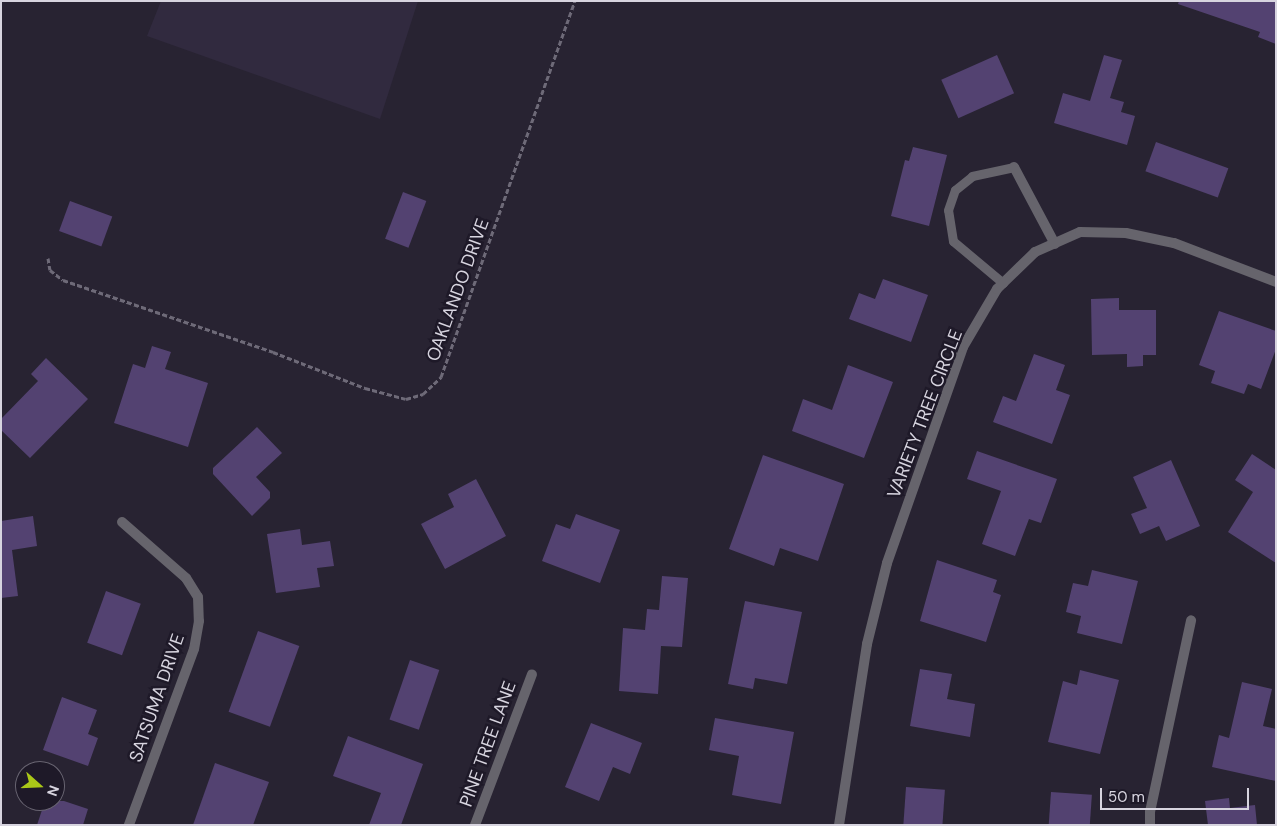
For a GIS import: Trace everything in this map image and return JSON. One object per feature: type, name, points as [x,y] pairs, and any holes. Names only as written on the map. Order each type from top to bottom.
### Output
[{"type":"street","points":[[1014,167],[1055,244]]},
{"type":"street","name":"VARIETY TREE CIRCLE","points":[[839,825],[867,644],[888,563],[963,347],[1004,283],[1035,252],[1080,232],[1126,233],[1174,243],[1276,282]]},
{"type":"street","name":"SATSUMA DRIVE","points":[[122,522],[186,578],[198,597],[200,621],[194,649],[129,825]]},
{"type":"street","points":[[1150,825],[1150,812],[1191,620]]},
{"type":"street","name":"PINE TREE LANE","points":[[475,825],[532,674]]},
{"type":"lane","points":[[1004,283],[953,241],[948,210],[955,190],[972,176],[1014,167]]},
{"type":"path","name":"OAKLANDO DRIVE","points":[[48,258],[50,270],[63,280],[273,352],[365,388],[406,399],[422,394],[442,377],[575,1]]},
{"type":"shaded area","points":[[161,1],[418,1],[380,119],[147,36]]},
{"type":"building","points":[[1179,1],[1276,1],[1276,44],[1258,37],[1260,32],[1178,4]]},
{"type":"building","points":[[997,55],[1014,93],[958,118],[941,80]]},
{"type":"building","points":[[1104,55],[1122,60],[1110,98],[1124,102],[1121,112],[1135,116],[1127,145],[1054,123],[1063,93],[1090,101]]},
{"type":"building","points":[[1156,142],[1228,168],[1218,197],[1145,171]]},
{"type":"building","points":[[913,147],[947,155],[929,226],[891,216],[905,160],[909,161]]},
{"type":"building","points":[[403,192],[426,201],[408,248],[385,239]]},
{"type":"building","points":[[70,201],[112,216],[101,246],[59,231]]},
{"type":"building","points":[[883,279],[928,295],[911,342],[849,319],[859,293],[875,299]]},
{"type":"building","points":[[1119,298],[1119,310],[1156,310],[1156,355],[1143,355],[1143,366],[1127,367],[1127,354],[1092,355],[1091,299]]},
{"type":"building","points":[[1219,311],[1276,331],[1276,349],[1261,389],[1248,384],[1244,394],[1211,383],[1215,371],[1199,365]]},
{"type":"building","points":[[152,346],[171,352],[165,369],[208,383],[188,447],[114,423],[133,364],[145,368]]},
{"type":"building","points":[[1034,354],[1065,365],[1056,390],[1070,395],[1052,444],[993,422],[1003,396],[1016,401]]},
{"type":"building","points":[[46,358],[88,399],[30,458],[1,430],[1,419],[38,381],[31,374]]},
{"type":"building","points":[[848,365],[893,382],[864,458],[792,431],[803,399],[832,410]]},
{"type":"building","points":[[257,427],[282,453],[256,477],[270,492],[270,498],[252,516],[213,474],[213,468]]},
{"type":"building","points":[[977,451],[1057,479],[1041,523],[1029,519],[1015,556],[982,544],[1001,491],[967,479]]},
{"type":"building","points":[[1252,454],[1276,470],[1276,563],[1228,532],[1253,492],[1235,480]]},
{"type":"building","points":[[763,455],[844,484],[818,561],[780,548],[774,566],[729,549]]},
{"type":"building","points":[[1171,460],[1200,526],[1166,541],[1159,526],[1140,534],[1131,514],[1147,508],[1133,477]]},
{"type":"building","points":[[476,479],[506,536],[445,569],[421,524],[454,507],[448,494]]},
{"type":"building","points":[[576,514],[620,530],[600,583],[542,561],[556,524],[570,529]]},
{"type":"building","points":[[33,516],[37,546],[12,550],[18,596],[1,598],[1,521]]},
{"type":"building","points":[[300,529],[302,545],[330,541],[334,566],[317,568],[320,587],[276,593],[267,534]]},
{"type":"building","points":[[937,560],[997,580],[993,592],[1001,595],[986,642],[920,621]]},
{"type":"building","points":[[1092,570],[1138,581],[1122,644],[1077,633],[1081,616],[1066,612],[1073,583],[1088,586]]},
{"type":"building","points":[[662,576],[688,578],[682,647],[661,646],[658,694],[619,691],[623,628],[645,630],[647,609],[659,610]]},
{"type":"building","points":[[106,591],[141,604],[122,655],[87,643]]},
{"type":"building","points":[[745,601],[802,612],[787,684],[755,678],[753,689],[728,684]]},
{"type":"building","points":[[258,631],[299,646],[270,727],[229,712]]},
{"type":"building","points":[[410,660],[439,670],[419,730],[389,720]]},
{"type":"building","points":[[920,669],[952,674],[947,699],[975,704],[970,737],[910,726]]},
{"type":"building","points":[[1080,670],[1119,680],[1100,754],[1048,742],[1063,681],[1077,685]]},
{"type":"building","points":[[1242,682],[1272,689],[1263,726],[1276,729],[1276,781],[1212,767],[1219,735],[1229,738]]},
{"type":"building","points":[[62,697],[97,710],[88,734],[98,738],[88,766],[43,750]]},
{"type":"building","points":[[715,718],[794,732],[781,804],[732,795],[739,756],[709,750]]},
{"type":"building","points":[[591,723],[642,743],[630,774],[613,767],[599,801],[565,787]]},
{"type":"building","points":[[348,736],[423,764],[401,825],[369,825],[381,793],[333,776]]},
{"type":"building","points":[[215,763],[269,782],[253,825],[193,825]]},
{"type":"building","points":[[906,787],[945,790],[942,825],[903,825]]},
{"type":"building","points":[[1051,792],[1092,795],[1090,825],[1049,825]]},
{"type":"building","points":[[1229,798],[1230,808],[1255,805],[1257,825],[1208,825],[1205,801]]},
{"type":"building","points":[[65,801],[88,809],[83,825],[37,825],[42,811],[65,811]]}]
